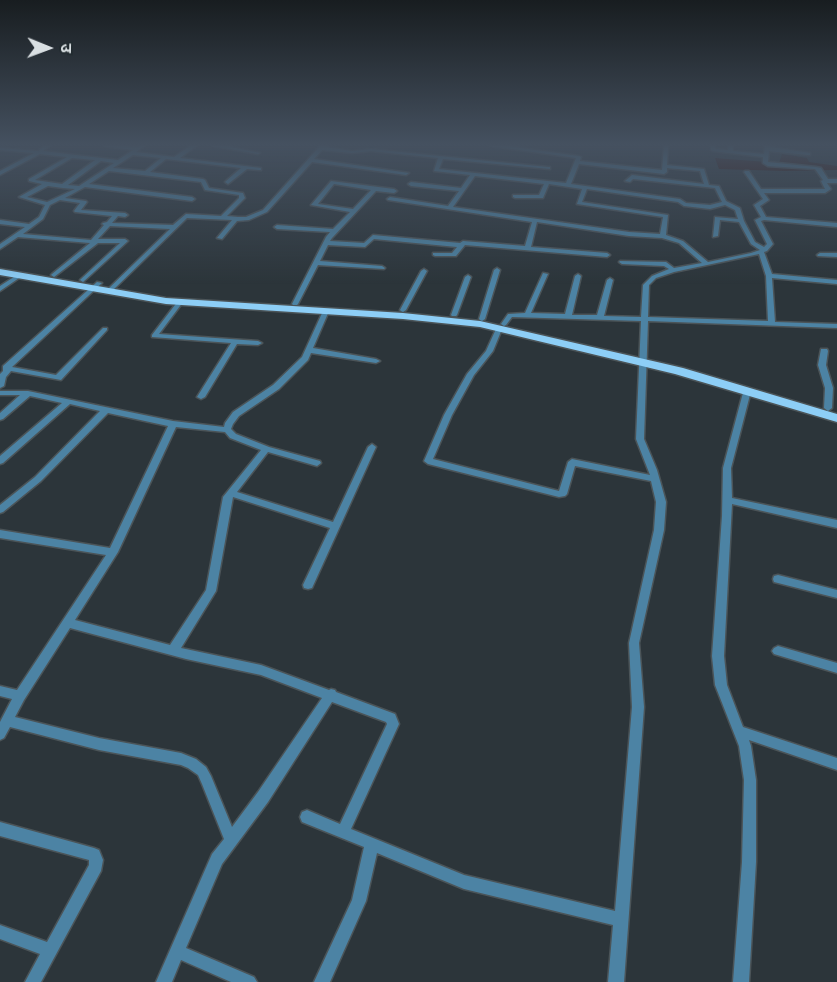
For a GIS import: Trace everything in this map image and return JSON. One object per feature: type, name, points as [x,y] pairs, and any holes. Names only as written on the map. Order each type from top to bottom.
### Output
[{"type":"main road","points":[[0,266],[180,302],[434,318],[502,326],[641,358],[832,409]]},
{"type":"main road","points":[[0,272],[92,284]]},
{"type":"main road","points":[[112,288],[202,300],[404,310],[482,319],[502,326]]},
{"type":"main road","points":[[641,358],[837,418]]},
{"type":"street","points":[[32,192],[22,197],[48,204]]},
{"type":"street","points":[[0,247],[41,218],[48,204],[72,192]]},
{"type":"street","points":[[132,192],[192,199]]},
{"type":"street","points":[[223,217],[242,198],[241,194],[226,192]]},
{"type":"street","points":[[112,288],[174,227],[189,216],[247,219],[264,212],[282,192]]},
{"type":"street","points":[[325,192],[314,206],[353,211]]},
{"type":"street","points":[[295,304],[334,231],[373,192]]},
{"type":"street","points":[[449,208],[461,192]]},
{"type":"street","points":[[515,196],[541,197],[543,192]]},
{"type":"street","points":[[583,192],[579,203],[666,216],[663,236]]},
{"type":"street","points":[[618,192],[712,207],[726,203]]},
{"type":"street","points":[[720,192],[726,203],[737,208],[747,232],[765,248]]},
{"type":"street","points":[[760,192],[765,202],[757,206],[764,218]]},
{"type":"street","points":[[58,199],[84,202],[77,211],[125,215]]},
{"type":"street","points":[[390,199],[629,234],[663,236],[681,242],[707,264]]},
{"type":"street","points":[[54,275],[93,242],[115,216]]},
{"type":"street","points":[[220,238],[236,218]]},
{"type":"street","points":[[715,236],[717,218],[741,221]]},
{"type":"street","points":[[772,324],[769,276],[758,220],[764,218],[837,225]]},
{"type":"street","points":[[528,248],[535,221]]},
{"type":"street","points":[[0,222],[31,226]]},
{"type":"street","points":[[106,224],[174,227]]},
{"type":"street","points":[[277,227],[334,231]]},
{"type":"street","points":[[0,386],[2,376],[7,372],[6,368],[92,284],[125,241],[93,242],[18,235]]},
{"type":"street","points":[[326,243],[364,245],[373,237],[607,255]]},
{"type":"street","points":[[435,254],[454,255],[460,245]]},
{"type":"street","points":[[616,982],[638,707],[634,643],[659,530],[661,502],[640,439],[641,358],[645,330],[643,319],[646,285],[654,277],[673,270],[707,264],[765,248]]},
{"type":"street","points":[[820,255],[837,255]]},
{"type":"street","points":[[622,262],[666,264],[673,270]]},
{"type":"street","points":[[316,263],[382,267]]},
{"type":"street","points":[[482,319],[497,270]]},
{"type":"street","points":[[404,310],[424,271]]},
{"type":"street","points":[[527,315],[545,274]]},
{"type":"street","points":[[0,289],[19,276]]},
{"type":"street","points":[[567,316],[578,276]]},
{"type":"street","points":[[769,276],[837,282]]},
{"type":"street","points":[[454,315],[468,277]]},
{"type":"street","points":[[600,318],[610,280]]},
{"type":"street","points":[[180,302],[153,336],[258,344]]},
{"type":"street","points":[[227,430],[231,418],[276,387],[301,363],[326,311]]},
{"type":"street","points":[[655,479],[572,462],[562,494],[559,494],[428,461],[448,415],[471,374],[489,351],[510,315],[837,326]]},
{"type":"street","points":[[6,368],[58,378],[105,329]]},
{"type":"street","points":[[201,398],[235,342]]},
{"type":"street","points":[[309,350],[376,361]]},
{"type":"street","points":[[824,351],[822,365],[832,409]]},
{"type":"street","points":[[741,982],[749,862],[750,780],[745,746],[721,685],[718,656],[727,468],[747,391]]},
{"type":"street","points":[[0,393],[28,393],[173,424],[227,430],[233,436],[266,449],[317,463]]},
{"type":"street","points":[[0,417],[28,393]]},
{"type":"street","points":[[0,461],[69,401]]},
{"type":"street","points":[[0,510],[38,479],[106,410]]},
{"type":"street","points":[[0,734],[20,696],[113,552],[173,424]]},
{"type":"street","points":[[308,585],[372,447]]},
{"type":"street","points":[[173,650],[212,591],[225,504],[266,449]]},
{"type":"street","points":[[231,493],[335,526]]},
{"type":"street","points":[[727,500],[837,524]]},
{"type":"street","points":[[0,534],[113,552]]},
{"type":"street","points":[[778,579],[837,594]]},
{"type":"street","points":[[68,623],[261,670],[331,694],[393,720],[344,832]]},
{"type":"street","points":[[778,651],[837,668]]},
{"type":"street","points":[[0,691],[20,696]]},
{"type":"street","points":[[164,982],[217,859],[263,797],[331,694]]},
{"type":"street","points":[[7,721],[99,744],[192,763],[202,771],[207,780],[231,840]]},
{"type":"street","points":[[739,731],[837,764]]},
{"type":"street","points":[[307,817],[464,882],[621,920]]},
{"type":"street","points":[[0,829],[94,855],[96,860],[96,866],[33,982]]},
{"type":"street","points":[[322,982],[359,901],[372,844]]},
{"type":"street","points":[[0,932],[50,950]]},
{"type":"street","points":[[177,951],[249,982]]}]
